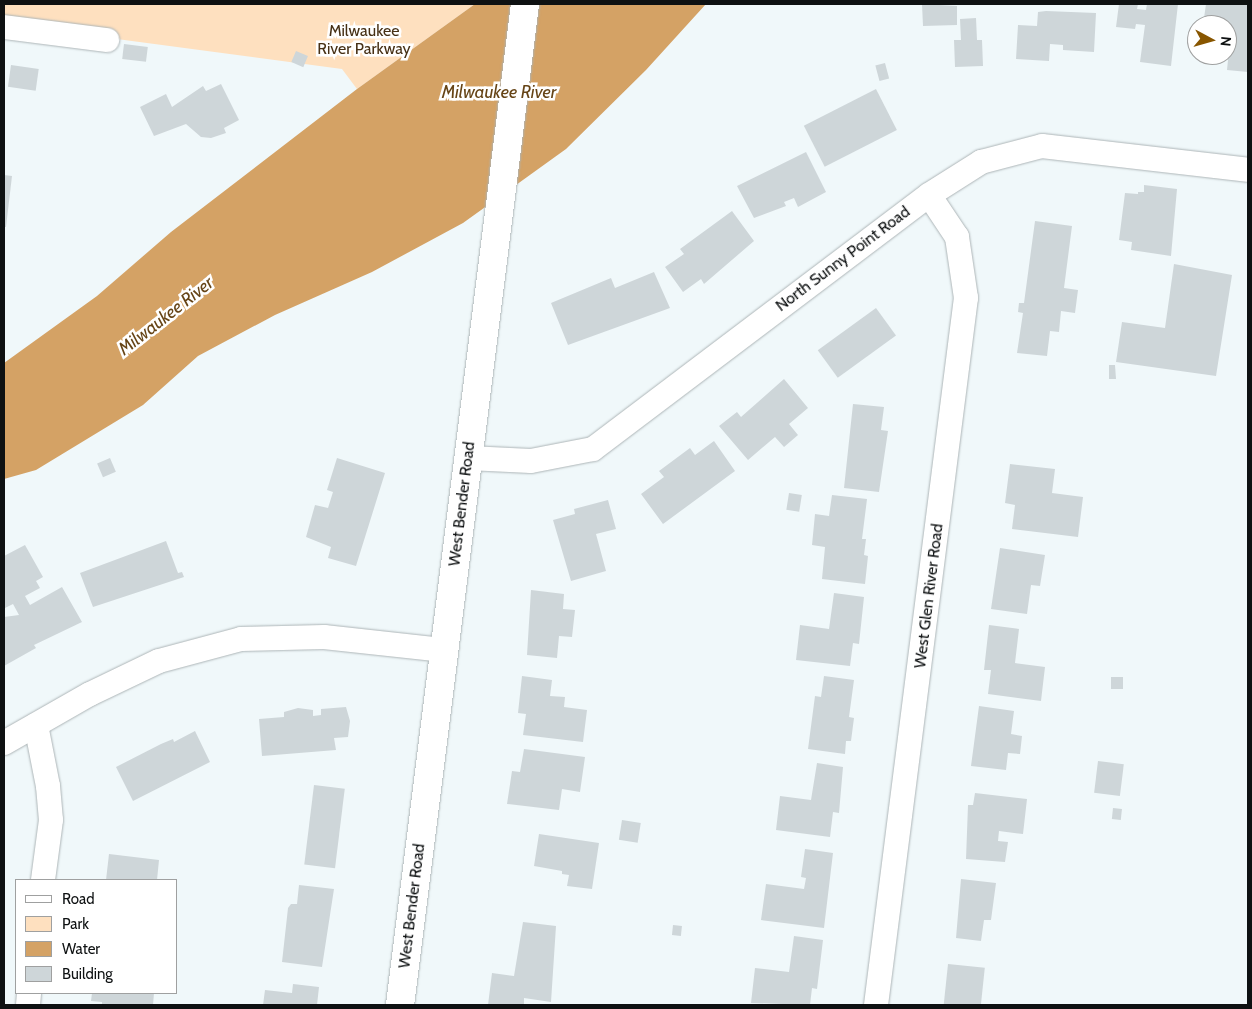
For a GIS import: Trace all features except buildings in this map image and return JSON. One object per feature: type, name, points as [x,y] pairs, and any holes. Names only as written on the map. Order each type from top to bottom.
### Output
[{"type":"street","name":"West Bender Road","points":[[400,1005],[525,4]]},
{"type":"street","points":[[4,27],[107,40]]},
{"type":"street","name":"North Sunny Point Road","points":[[468,458],[531,461],[592,449],[929,195],[981,162],[1042,146],[1248,170]]},
{"type":"street","name":"West Glen River Road","points":[[876,1005],[966,298],[958,237],[929,195]]},
{"type":"street","points":[[4,743],[158,661],[241,639],[324,637],[444,650]]},
{"type":"street","points":[[36,725],[48,786],[51,820],[43,879]]},
{"type":"green space","name":"Milwaukee River Parkway","points":[[4,4],[475,4],[357,89],[342,69],[4,24]]},
{"type":"water","name":"Milwaukee River","points":[[475,4],[706,4],[646,70],[566,149],[463,223],[372,272],[275,315],[198,356],[143,405],[36,470],[4,479],[4,363],[97,296],[171,232],[357,89]]}]
